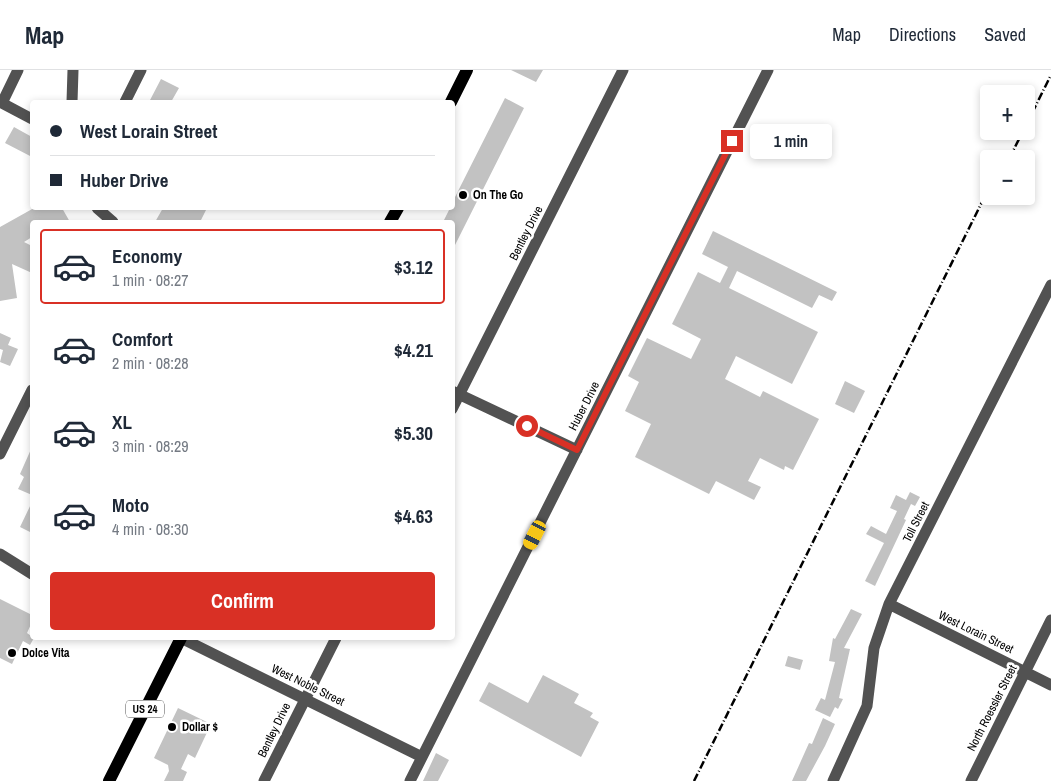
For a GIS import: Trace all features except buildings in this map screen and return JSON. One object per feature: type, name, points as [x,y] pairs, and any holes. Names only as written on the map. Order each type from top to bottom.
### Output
[{"type":"main road","points":[[452,100],[467,70]]},
{"type":"main road","name":"US 24","points":[[109,781],[179,640]]},
{"type":"street","points":[[18,70],[2,103],[30,118]]},
{"type":"street","points":[[72,100],[73,70]]},
{"type":"street","points":[[126,100],[141,70]]},
{"type":"street","name":"Bentley Drive","points":[[456,393],[623,70]]},
{"type":"street","name":"Huber Drive","points":[[410,781],[768,70]]},
{"type":"street","points":[[99,210],[110,220]]},
{"type":"street","name":"Toll Street","points":[[833,781],[867,706],[874,648],[889,604],[1051,285]]},
{"type":"street","points":[[456,393],[577,450]]},
{"type":"street","points":[[0,454],[30,394]]},
{"type":"street","points":[[0,554],[30,573]]},
{"type":"street","name":"West Lorain Street","points":[[889,604],[1051,685]]},
{"type":"street","name":"North Roessler Street","points":[[971,781],[1051,620]]},
{"type":"street","name":"West Noble Street","points":[[184,640],[422,757]]},
{"type":"street","name":"Bentley Drive","points":[[264,781],[335,640]]},
{"type":"railway","points":[[1035,107],[1051,75]]},
{"type":"railway","points":[[1014,150],[1018,140]]},
{"type":"railway","points":[[694,781],[981,205]]},
{"type":"place","name":"On The Go","points":[[463,195]]},
{"type":"place","name":"Dolce Vita","points":[[12,653]]},
{"type":"place","name":"Dollar $","points":[[172,727]]},
{"type":"route","points":[[527,426],[577,450],[732,141]]}]
